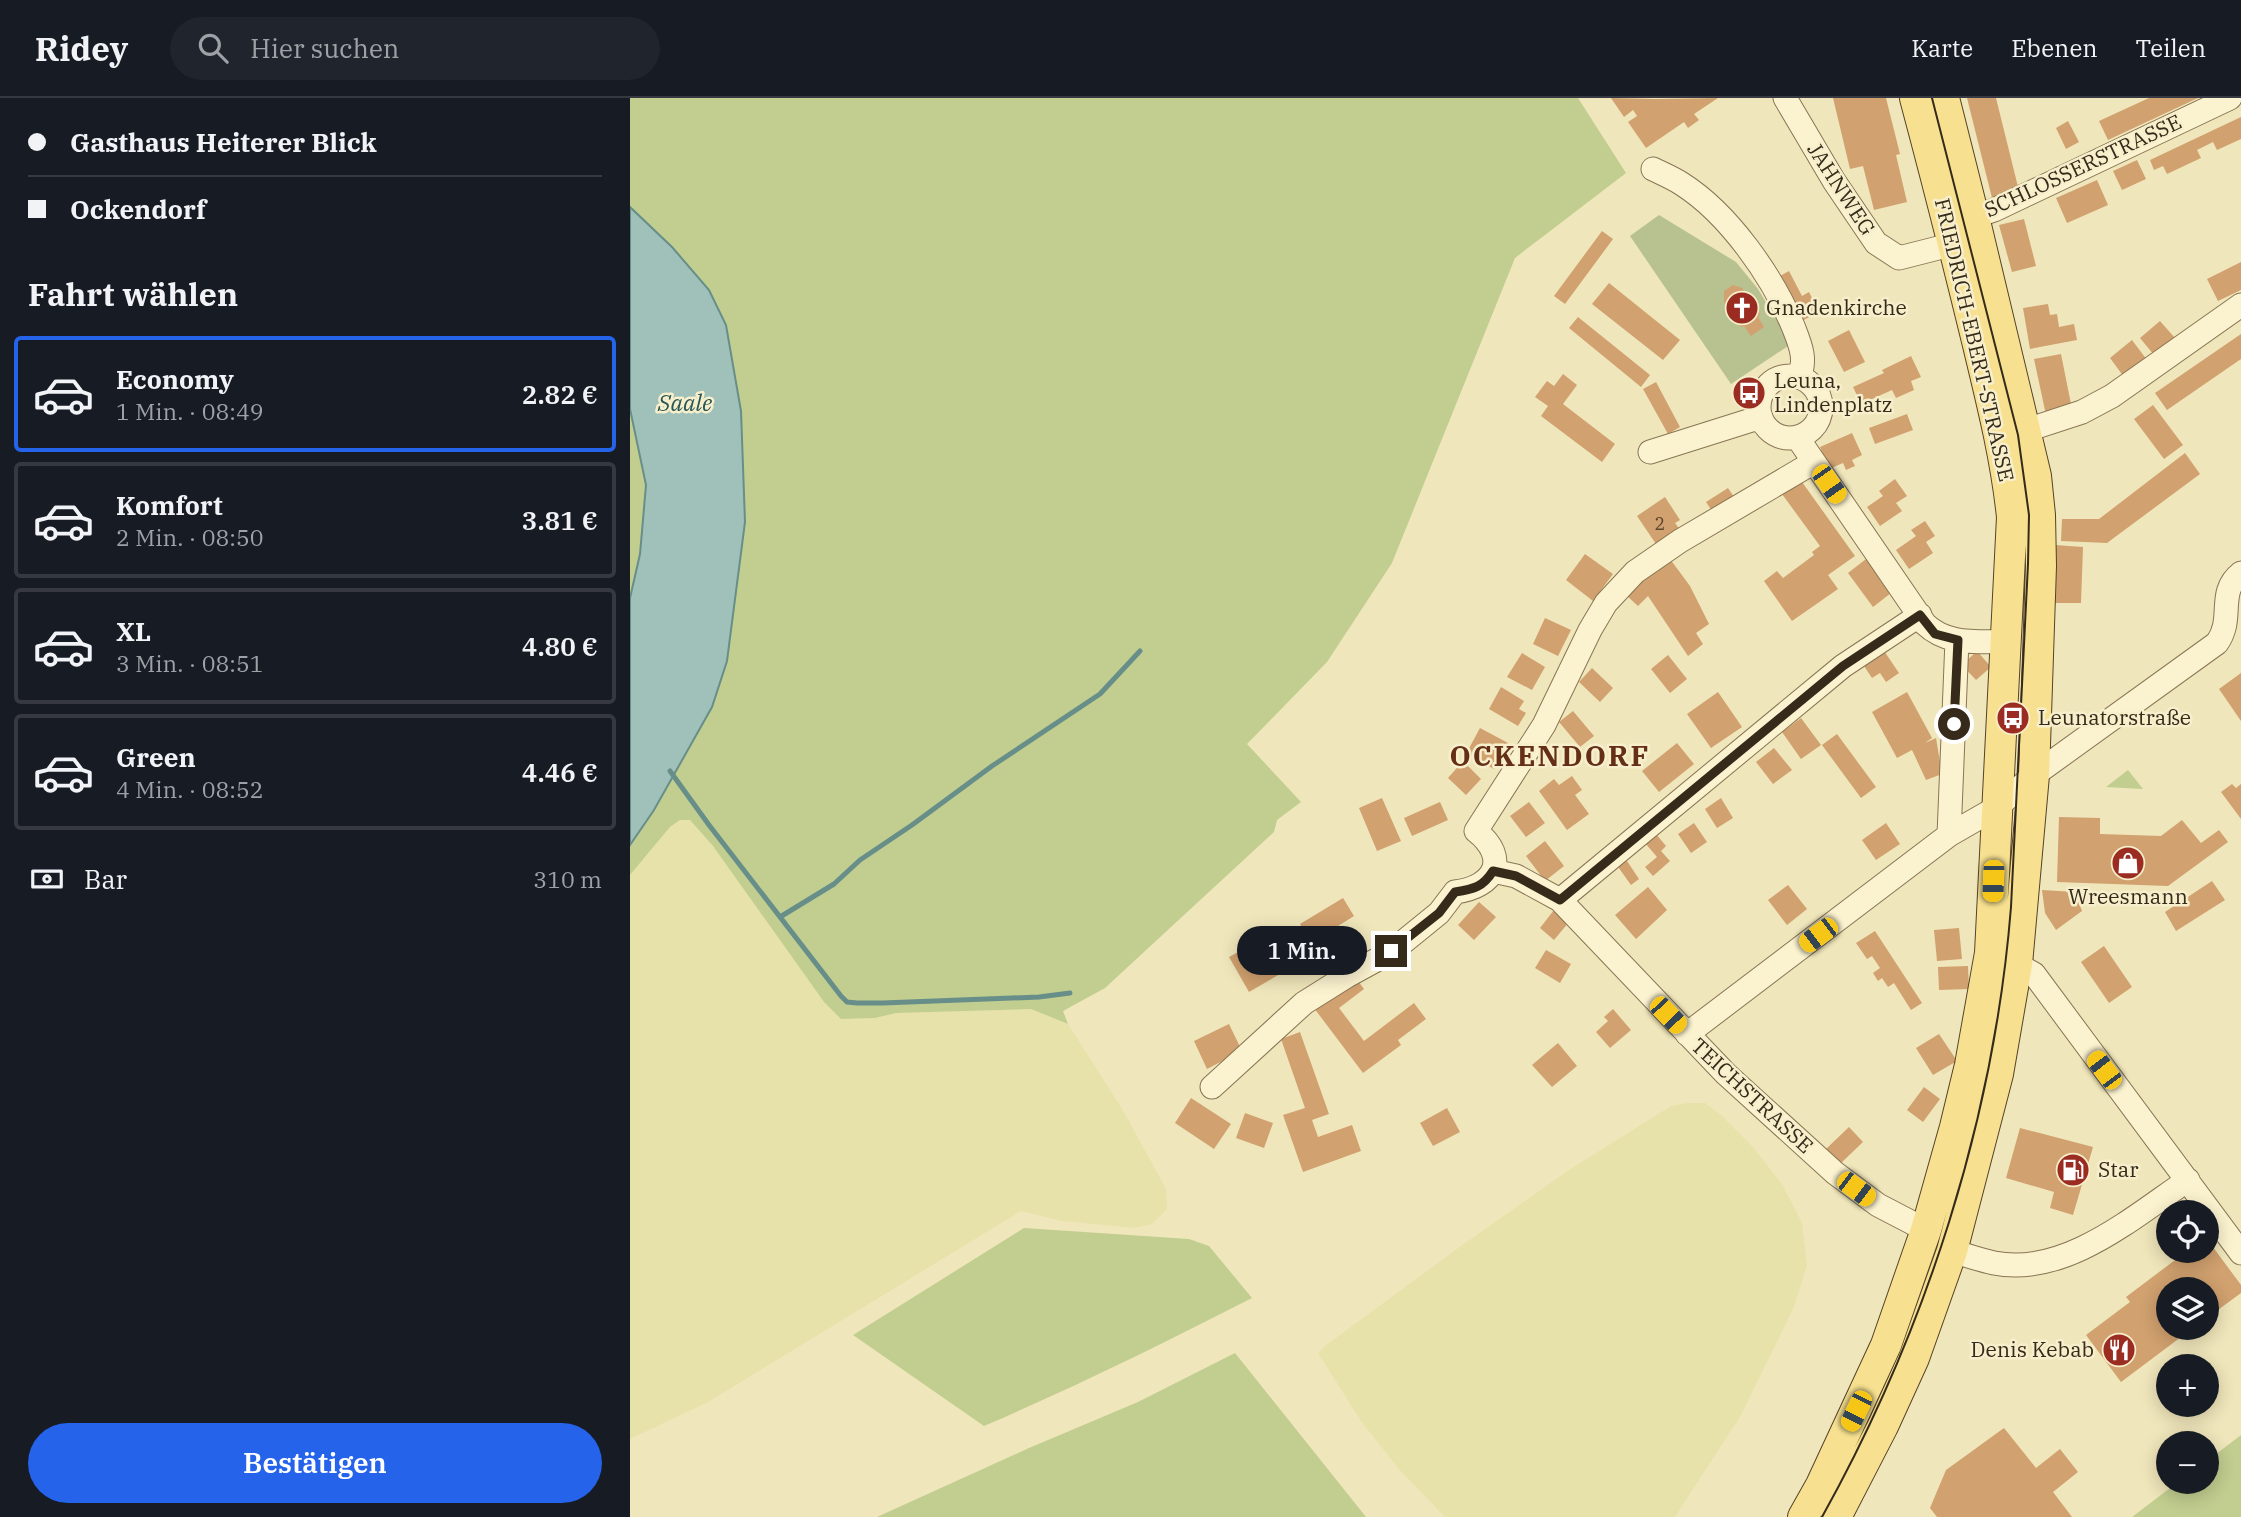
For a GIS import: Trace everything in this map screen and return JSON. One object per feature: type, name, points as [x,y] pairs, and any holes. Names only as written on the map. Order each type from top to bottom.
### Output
[{"type":"main road","name":"FRIEDRICH-EBERT-STRASSE","points":[[1803,1517],[1821,1485],[1886,1345],[1926,1230],[1970,1065],[1990,953],[2012,517],[2008,477],[1954,244],[1915,98]]},
{"type":"main road","name":"FRIEDRICH-EBERT-STRASSE","points":[[1836,1517],[1883,1426],[1914,1358],[1952,1251],[1995,1085],[2017,964],[2034,775],[2041,566],[2036,476],[1975,216],[1944,98]]},
{"type":"street","name":"JAHNWEG","points":[[1785,98],[1834,181],[1876,243],[1899,258],[1954,244]]},
{"type":"street","name":"SCHLOSSERSTRASSE","points":[[1975,216],[1994,210],[2230,98]]},
{"type":"street","points":[[1653,169],[1683,185],[1710,207],[1758,261],[1782,300],[1803,353],[1804,367],[1799,377]]},
{"type":"street","points":[[2027,430],[2082,412],[2112,396],[2241,304]]},
{"type":"street","points":[[1799,377],[1816,390],[1821,401],[1821,414],[1817,424],[1808,432],[1797,437],[1779,435],[1765,425],[1761,417],[1761,397],[1776,379],[1799,377]]},
{"type":"street","points":[[1650,452],[1761,417]]},
{"type":"street","points":[[1797,437],[1935,634],[1958,640],[2004,642]]},
{"type":"street","points":[[1212,1087],[1304,1003],[1391,951],[1439,913],[1455,892],[1470,890],[1486,882],[1493,871],[1494,856],[1488,840],[1476,831],[1544,725],[1590,629],[1613,595],[1634,572],[1814,462]]},
{"type":"street","points":[[1686,1034],[1950,835],[1996,808],[2034,775],[2217,643],[2226,625],[2226,593],[2241,573]]},
{"type":"street","points":[[1560,900],[1843,666],[1920,615]]},
{"type":"street","points":[[1950,835],[1958,640]]},
{"type":"street","name":"TEICHSTRASSE","points":[[1493,871],[1516,876],[1560,900],[1726,1074],[1835,1173],[1878,1205],[1926,1230]]},
{"type":"street","points":[[1990,953],[2034,974],[2241,1253]]},
{"type":"street","points":[[1952,1251],[1996,1264],[2027,1265],[2059,1259],[2088,1247],[2188,1180]]},
{"type":"shaded area","points":[[680,820],[690,820],[713,846],[824,1002],[841,1019],[875,1018],[896,1013],[1031,1009],[1068,1024],[1124,1112],[1166,1189],[1167,1209],[1152,1224],[1134,1228],[1062,1221],[1021,1211],[708,1402],[630,1439],[630,875],[670,827]]},
{"type":"shaded area","points":[[1705,1103],[1752,1146],[1782,1184],[1802,1223],[1807,1265],[1794,1307],[1741,1415],[1675,1517],[1445,1517],[1398,1468],[1361,1421],[1318,1353],[1461,1246],[1569,1170],[1671,1106]]},
{"type":"green space","points":[[630,98],[1578,98],[1626,173],[1515,258],[1392,563],[1327,662],[1247,744],[1301,802],[1277,820],[1274,832],[1105,988],[1063,1011],[1068,1024],[1031,1009],[896,1013],[875,1018],[841,1019],[824,1002],[713,846],[690,820],[680,820],[670,827],[630,875],[630,845],[654,810],[712,707],[727,661],[745,522],[741,411],[726,326],[709,290],[672,247],[630,207]]},
{"type":"green space","points":[[1659,215],[1736,262],[1758,289],[1791,344],[1731,384],[1630,236]]},
{"type":"green space","points":[[630,409],[646,485],[640,554],[630,598]]},
{"type":"green space","points":[[2128,770],[2143,789],[2106,787]]},
{"type":"green space","points":[[1024,1228],[1189,1239],[1209,1246],[1252,1298],[1052,1396],[984,1426],[853,1335]]},
{"type":"green space","points":[[1235,1353],[1366,1517],[877,1517],[1138,1402]]},
{"type":"green space","points":[[2241,1435],[2241,1517],[2132,1517],[2162,1494],[2219,1494],[2219,1452]]},
{"type":"water","name":"Saale","points":[[630,207],[672,247],[709,290],[726,325],[741,411],[745,522],[727,661],[712,707],[654,810],[630,845],[630,598],[640,554],[646,485],[630,409]]},
{"type":"building","points":[[1611,98],[1718,98],[1694,114],[1699,120],[1688,128],[1684,122],[1646,148],[1628,122],[1637,116],[1633,110],[1624,117]]},
{"type":"building","points":[[1833,98],[1886,98],[1900,154],[1896,155],[1907,202],[1874,210],[1863,166],[1850,169]]},
{"type":"building","points":[[1967,98],[1996,98],[2020,195],[1993,202]]},
{"type":"building","points":[[2149,98],[2198,98],[2108,140],[2099,121]]},
{"type":"building","points":[[2241,117],[2241,139],[2217,150],[2213,142],[2197,150],[2201,158],[2167,174],[2163,166],[2154,170],[2150,160]]},
{"type":"building","points":[[2068,121],[2079,142],[2066,149],[2056,128]]},
{"type":"building","points":[[2137,160],[2146,179],[2122,190],[2113,171]]},
{"type":"building","points":[[2097,180],[2108,205],[2067,223],[2056,198]]},
{"type":"building","points":[[2024,219],[2036,266],[2012,272],[1999,225]]},
{"type":"building","points":[[1602,231],[1613,239],[1565,304],[1554,296]]},
{"type":"building","points":[[2241,262],[2241,290],[2218,301],[2207,279]]},
{"type":"building","points":[[1789,271],[1802,296],[1809,292],[1819,312],[1798,323],[1776,278]]},
{"type":"building","points":[[1609,283],[1680,340],[1663,360],[1592,304]]},
{"type":"building","name":"Gnadenkirche","points":[[1733,285],[1742,288],[1760,314],[1758,317],[1764,327],[1751,336],[1744,326],[1741,327],[1724,302],[1724,291]]},
{"type":"building","points":[[2048,304],[2050,315],[2057,314],[2059,327],[2074,324],[2077,340],[2030,349],[2023,308]]},
{"type":"building","points":[[1578,317],[1650,375],[1641,387],[1569,328]]},
{"type":"building","points":[[2160,321],[2175,338],[2154,355],[2140,338]]},
{"type":"building","points":[[1849,330],[1865,362],[1844,372],[1828,341]]},
{"type":"building","points":[[2241,334],[2241,359],[2167,410],[2155,393]]},
{"type":"building","points":[[2132,340],[2147,360],[2124,377],[2110,358]]},
{"type":"building","points":[[2061,354],[2072,409],[2046,415],[2034,359]]},
{"type":"building","points":[[1911,356],[1921,377],[1911,381],[1914,390],[1896,398],[1892,390],[1861,404],[1853,387],[1884,373],[1882,370]]},
{"type":"building","points":[[1563,374],[1577,385],[1563,404],[1615,444],[1602,462],[1541,416],[1548,406],[1535,397],[1547,381],[1554,386]]},
{"type":"building","points":[[1656,382],[1680,427],[1668,434],[1643,389]]},
{"type":"building","points":[[2153,405],[2183,445],[2164,459],[2134,419]]},
{"type":"building","points":[[1907,414],[1913,430],[1875,444],[1869,428]]},
{"type":"building","points":[[1852,433],[1862,455],[1852,460],[1855,466],[1846,470],[1843,463],[1829,469],[1820,447]]},
{"type":"building","points":[[2185,453],[2200,474],[2107,543],[2061,541],[2062,519],[2099,519]]},
{"type":"building","points":[[1895,479],[1907,496],[1896,503],[1902,511],[1880,526],[1867,507],[1883,496],[1879,491]]},
{"type":"building","points":[[1802,482],[1855,556],[1828,575],[1838,589],[1792,621],[1764,581],[1777,571],[1783,578],[1814,555],[1812,552],[1820,546],[1782,494]]},
{"type":"building","points":[[1728,488],[1736,500],[1714,514],[1706,502]]},
{"type":"building","points":[[1665,497],[1680,520],[1675,523],[1681,531],[1658,547],[1637,516]]},
{"type":"building","points":[[1925,521],[1935,536],[1926,542],[1933,553],[1909,569],[1896,550],[1916,536],[1911,530]]},
{"type":"building","points":[[2055,545],[2083,547],[2081,603],[2054,603]]},
{"type":"building","points":[[1585,554],[1613,574],[1593,601],[1566,580]]},
{"type":"building","points":[[1670,559],[1690,586],[1709,624],[1696,633],[1703,644],[1688,656],[1648,596],[1638,606],[1626,595],[1651,566]]},
{"type":"building","points":[[1866,559],[1891,593],[1873,607],[1848,573]]},
{"type":"building","points":[[1545,618],[1571,630],[1558,656],[1533,644]]},
{"type":"building","points":[[1878,642],[1899,673],[1886,682],[1880,673],[1872,678],[1862,663]]},
{"type":"building","points":[[1977,651],[1991,667],[1976,680],[1962,665]]},
{"type":"building","points":[[1522,653],[1545,667],[1532,690],[1507,677]]},
{"type":"building","points":[[1668,655],[1687,679],[1670,693],[1651,669]]},
{"type":"building","points":[[1592,668],[1613,688],[1600,702],[1579,682]]},
{"type":"building","points":[[2241,673],[2241,721],[2219,689]]},
{"type":"building","points":[[1501,687],[1524,701],[1519,709],[1526,713],[1518,726],[1489,709]]},
{"type":"building","points":[[1718,692],[1742,727],[1711,748],[1687,714]]},
{"type":"building","points":[[1907,692],[1932,738],[1925,743],[1936,738],[1942,774],[1926,780],[1912,750],[1897,758],[1872,712]]},
{"type":"building","points":[[1573,711],[1594,736],[1580,747],[1559,722]]},
{"type":"building","points":[[1801,718],[1821,745],[1801,759],[1782,732]]},
{"type":"building","points":[[1480,728],[1508,743],[1494,769],[1466,754]]},
{"type":"building","points":[[1837,734],[1876,787],[1861,798],[1822,745]]},
{"type":"building","points":[[1677,743],[1694,764],[1659,792],[1642,771]]},
{"type":"building","points":[[1774,748],[1792,770],[1773,784],[1756,762]]},
{"type":"building","points":[[1463,761],[1481,779],[1466,795],[1448,778]]},
{"type":"building","points":[[1572,776],[1582,790],[1575,795],[1589,814],[1567,830],[1539,791],[1554,779],[1559,785]]},
{"type":"building","points":[[2232,784],[2236,788],[2241,784],[2241,819],[2221,792]]},
{"type":"building","points":[[1382,798],[1401,841],[1377,851],[1359,808]]},
{"type":"building","points":[[1721,798],[1733,818],[1717,828],[1705,809]]},
{"type":"building","points":[[1440,802],[1448,820],[1412,836],[1404,818]]},
{"type":"building","points":[[1529,802],[1545,823],[1526,837],[1510,816]]},
{"type":"building","name":"Wreesmann","points":[[2059,817],[2100,818],[2100,834],[2161,836],[2182,820],[2201,843],[2219,830],[2228,842],[2168,886],[2057,882]]},
{"type":"building","points":[[1694,823],[1707,842],[1691,853],[1678,834]]},
{"type":"building","points":[[1886,823],[1900,844],[1876,860],[1862,840]]},
{"type":"building","points":[[1656,834],[1666,846],[1661,851],[1670,861],[1653,876],[1645,867],[1657,857],[1645,843]]},
{"type":"building","points":[[1545,841],[1564,866],[1545,881],[1526,856]]},
{"type":"building","points":[[1625,858],[1639,879],[1631,885],[1616,864]]},
{"type":"building","points":[[2212,881],[2225,900],[2176,931],[2165,912]]},
{"type":"building","points":[[1788,885],[1807,909],[1787,925],[1768,900]]},
{"type":"building","points":[[1648,887],[1667,910],[1636,939],[1615,915]]},
{"type":"building","points":[[2042,890],[2075,892],[2082,911],[2056,930],[2045,913]]},
{"type":"building","points":[[1343,898],[1354,916],[1311,943],[1300,924]]},
{"type":"building","points":[[1479,902],[1496,917],[1474,940],[1458,925]]},
{"type":"building","points":[[1554,910],[1569,922],[1554,940],[1540,928]]},
{"type":"building","points":[[1959,928],[1962,959],[1937,961],[1934,930]]},
{"type":"building","points":[[1875,931],[1922,1003],[1911,1010],[1894,983],[1888,987],[1882,978],[1878,981],[1873,973],[1880,968],[1872,956],[1867,959],[1856,943]]},
{"type":"building","points":[[1274,932],[1294,966],[1249,992],[1229,957]]},
{"type":"building","points":[[1333,936],[1350,967],[1332,977],[1314,946]]},
{"type":"building","points":[[2104,946],[2132,987],[2109,1003],[2081,962]]},
{"type":"building","points":[[1546,950],[1571,964],[1560,983],[1535,968]]},
{"type":"building","points":[[1968,966],[1969,989],[1939,990],[1938,967]]},
{"type":"building","points":[[1355,977],[1364,989],[1339,1008],[1364,1041],[1414,1003],[1426,1019],[1398,1040],[1401,1045],[1363,1073],[1314,1008]]},
{"type":"building","points":[[1613,1009],[1631,1030],[1610,1048],[1596,1032],[1608,1021],[1604,1017]]},
{"type":"building","points":[[1229,1024],[1242,1051],[1207,1069],[1194,1041]]},
{"type":"building","points":[[1300,1032],[1329,1114],[1312,1120],[1318,1137],[1352,1125],[1361,1151],[1303,1172],[1283,1115],[1305,1108],[1281,1039]]},
{"type":"building","points":[[1939,1034],[1957,1061],[1933,1075],[1916,1048]]},
{"type":"building","points":[[1558,1043],[1577,1066],[1552,1087],[1532,1065]]},
{"type":"building","points":[[1924,1087],[1940,1099],[1923,1122],[1907,1110]]},
{"type":"building","points":[[1191,1098],[1231,1124],[1214,1149],[1175,1123]]},
{"type":"building","points":[[1447,1108],[1460,1132],[1433,1146],[1420,1123]]},
{"type":"building","points":[[1245,1113],[1273,1123],[1264,1148],[1236,1138]]},
{"type":"building","points":[[1849,1127],[1863,1142],[1840,1164],[1826,1149]]},
{"type":"building","points":[[2020,1128],[2093,1147],[2073,1215],[2050,1208],[2054,1192],[2006,1178]]},
{"type":"building","points":[[2219,1255],[2241,1285],[2241,1293],[2219,1309],[2219,1277],[2156,1277],[2156,1340],[2177,1340],[2121,1382],[2086,1335],[2130,1302],[2126,1297],[2171,1263],[2219,1263]]},
{"type":"building","points":[[2004,1428],[2036,1468],[2060,1449],[2078,1472],[2053,1492],[2072,1517],[1937,1517],[1930,1508],[1946,1470]]},
{"type":"waterway","points":[[780,917],[834,884],[860,860],[992,766],[1100,694],[1140,651]]},
{"type":"waterway","points":[[670,771],[847,1002],[1039,997],[1070,993]]},
{"type":"tram line","points":[[1822,1517],[1893,1373],[1949,1222],[1989,1066],[2011,907],[2029,515],[2018,435],[1932,98]]},
{"type":"place","name":"Gnadenkirche","points":[[1742,308]]},
{"type":"place","name":"Leuna, Lindenplatz","points":[[1749,393]]},
{"type":"place","name":"Leunatorstraße","points":[[2013,718]]},
{"type":"place","name":"Wreesmann","points":[[2128,863]]},
{"type":"place","name":"Star","points":[[2073,1170]]},
{"type":"place","name":"Denis Kebab","points":[[2119,1350]]},
{"type":"district","name":"OCKENDORF","points":[[1550,756]]},
{"type":"route","points":[[1391,951],[1439,913],[1455,892],[1470,890],[1486,882],[1493,871],[1516,876],[1560,900],[1843,666],[1920,615],[1935,634],[1958,640],[1954,724]]}]
